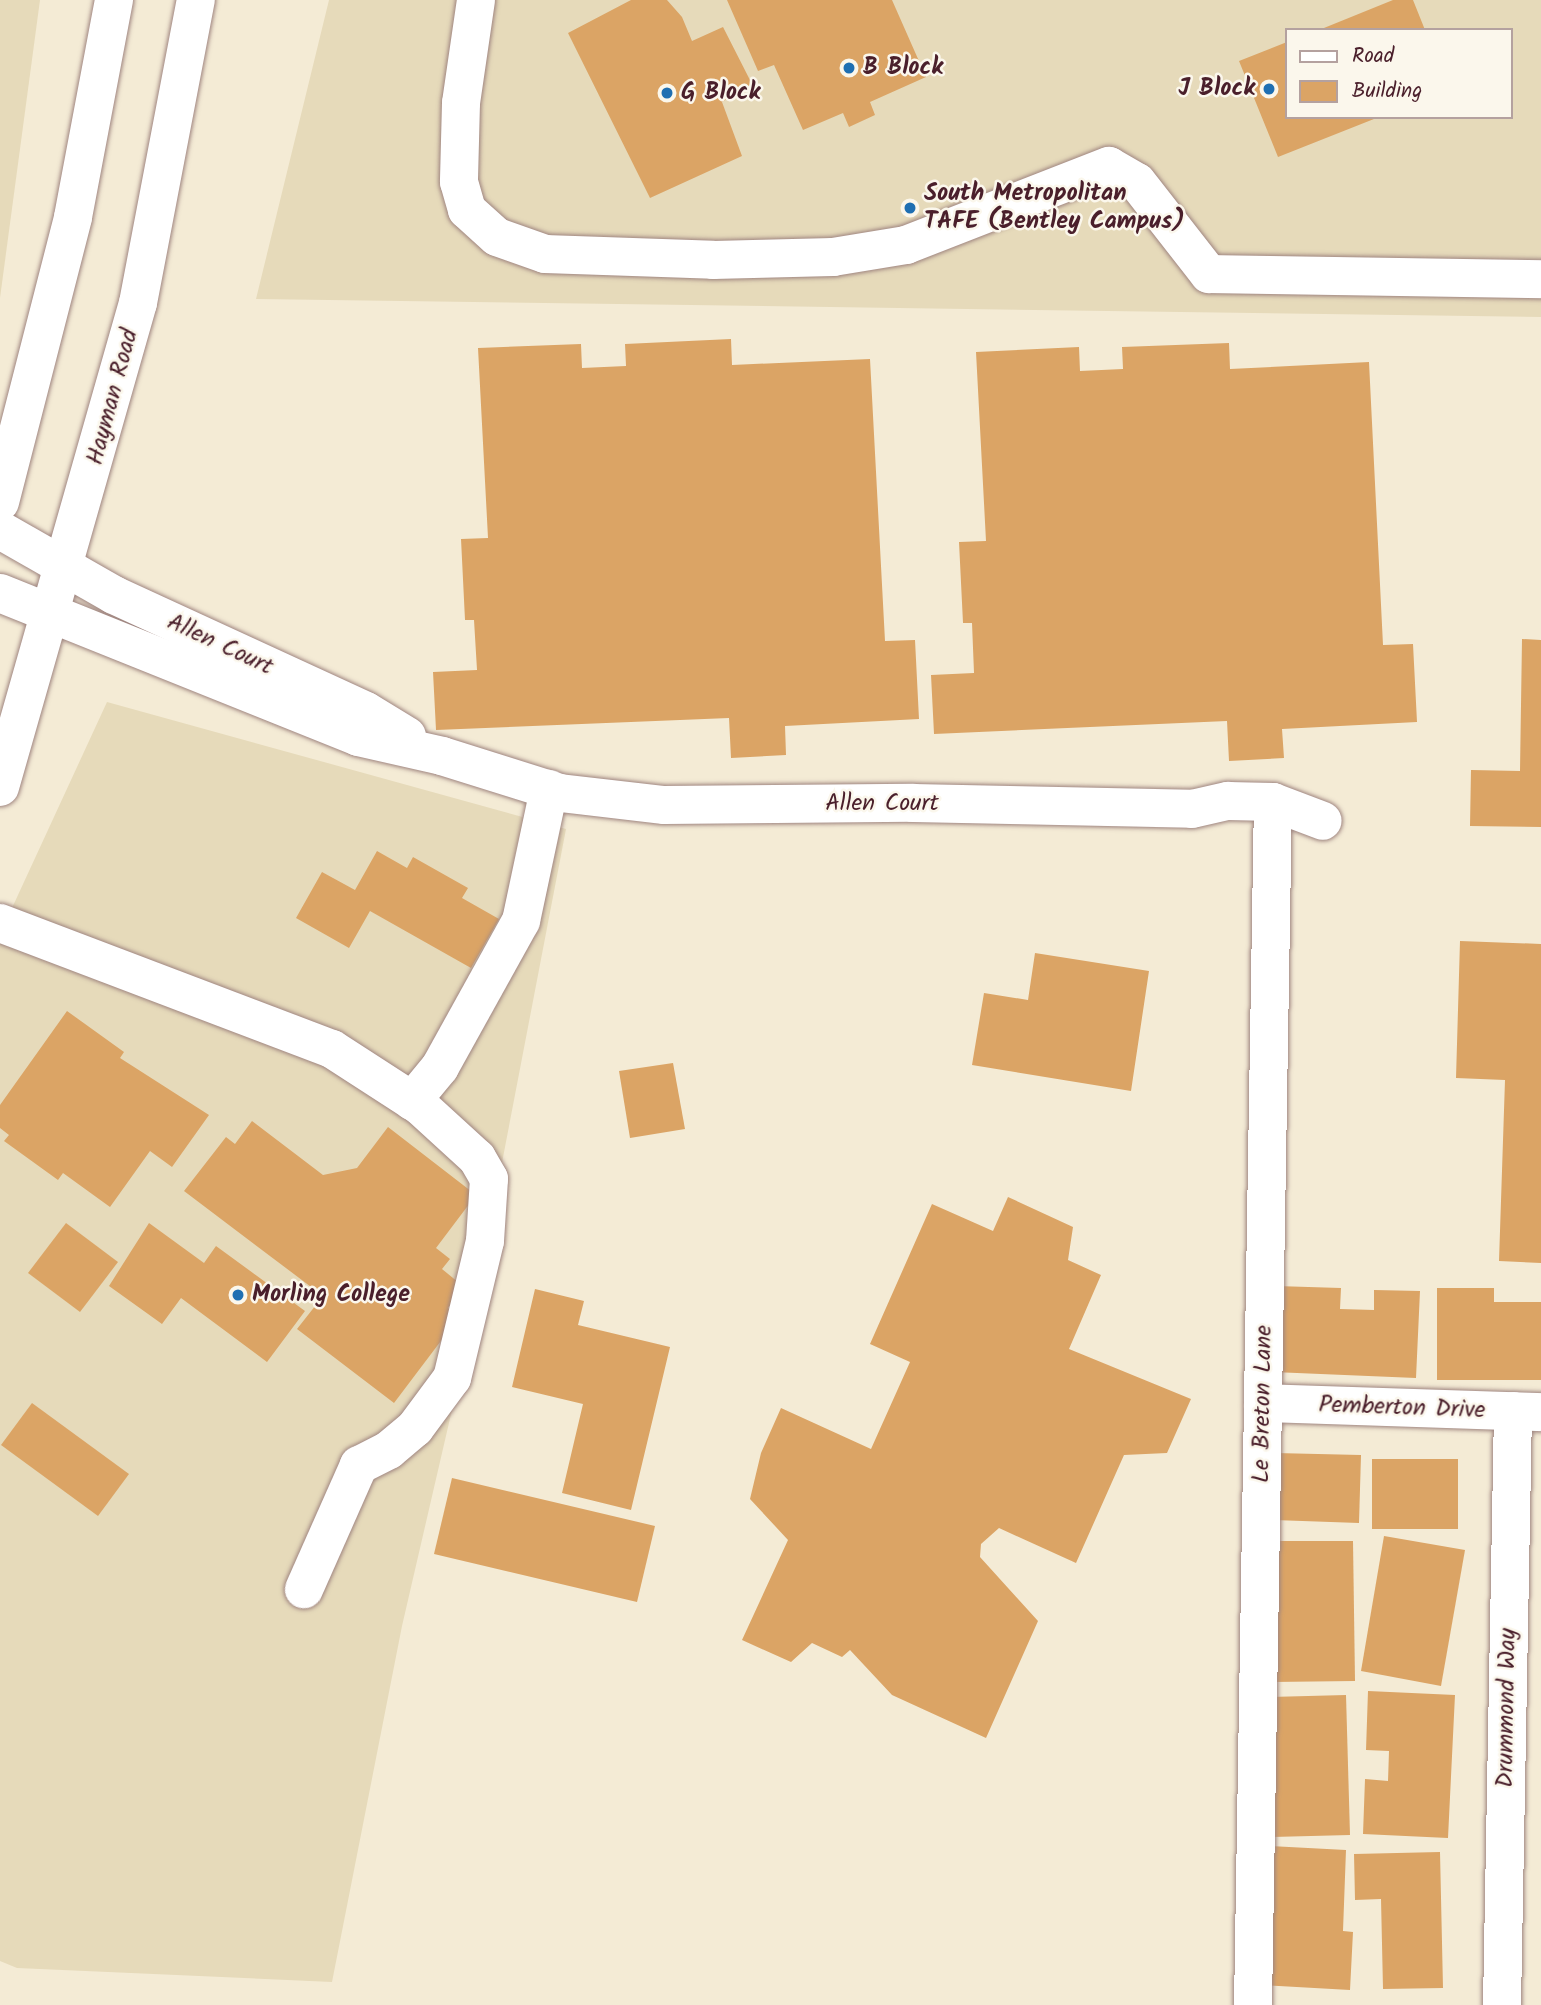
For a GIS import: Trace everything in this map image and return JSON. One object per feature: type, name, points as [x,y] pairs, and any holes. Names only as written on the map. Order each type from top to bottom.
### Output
[{"type":"street","points":[[0,502],[73,217],[114,0]]},
{"type":"street","name":"Hayman Road","points":[[0,787],[52,616],[138,303],[196,0]]},
{"type":"street","points":[[476,0],[461,103],[462,191],[467,210],[497,237],[545,254],[713,260],[858,253],[906,246],[1109,166],[1137,182],[1209,274],[1541,279]]},
{"type":"street","name":"Allen Court","points":[[0,530],[65,569],[197,636],[366,711],[442,757]]},
{"type":"street","name":"Allen Court","points":[[0,593],[358,737],[442,757],[549,789],[664,805],[913,803],[1192,809],[1228,801],[1273,802],[1323,821]]},
{"type":"street","points":[[412,1101],[440,1067],[521,921],[549,789]]},
{"type":"street","name":"Le Breton Lane","points":[[1253,2005],[1273,802]]},
{"type":"street","points":[[0,923],[332,1049],[412,1101],[468,1149],[489,1180],[485,1241],[474,1300],[452,1378],[415,1428],[389,1450],[359,1465],[304,1588]]},
{"type":"street","name":"Pemberton Drive","points":[[1263,1403],[1527,1411]]},
{"type":"street","name":"Drummond Way","points":[[1502,2005],[1527,1411]]},
{"type":"shaded area","points":[[0,0],[40,0],[0,298]]},
{"type":"shaded area","name":"South Metropolitan TAFE (Bentley Campus)","points":[[329,0],[1541,0],[1541,317],[256,299]]},
{"type":"shaded area","name":"Morling College","points":[[107,702],[566,829],[467,1345],[402,1626],[332,1982],[17,1968],[0,1961],[0,934]]},
{"type":"building","name":"G Block","points":[[631,0],[667,0],[682,17],[692,41],[723,27],[752,84],[722,102],[742,156],[650,198],[568,33]]},
{"type":"building","name":"B Block","points":[[727,0],[892,0],[926,77],[870,102],[875,115],[849,127],[843,113],[803,130],[774,65],[758,71]]},
{"type":"building","points":[[1393,0],[1413,0],[1424,28],[1324,28]]},
{"type":"building","name":"J Block","points":[[1286,42],[1286,119],[1374,119],[1278,157],[1239,61]]},
{"type":"building","points":[[731,339],[732,365],[870,359],[885,641],[915,640],[919,719],[785,726],[786,755],[731,758],[729,718],[436,730],[433,672],[477,670],[474,620],[465,620],[461,539],[488,538],[478,348],[581,344],[582,368],[626,366],[625,344]]},
{"type":"building","points":[[1229,343],[1230,369],[1369,362],[1383,645],[1413,644],[1417,722],[1282,729],[1284,758],[1229,761],[1227,721],[934,734],[931,675],[974,673],[972,623],[963,623],[959,542],[986,541],[976,352],[1079,347],[1080,371],[1123,369],[1122,347]]},
{"type":"building","points":[[1522,639],[1541,640],[1541,827],[1470,826],[1471,770],[1520,771]]},
{"type":"building","points":[[377,851],[407,868],[413,857],[468,888],[462,898],[499,919],[471,968],[370,911],[349,948],[296,918],[322,872],[355,890]]},
{"type":"building","points":[[1460,941],[1541,944],[1541,1263],[1499,1261],[1505,1080],[1456,1078]]},
{"type":"building","points":[[1035,953],[1149,971],[1131,1091],[972,1065],[984,993],[1028,1000]]},
{"type":"building","points":[[67,1011],[124,1052],[120,1058],[209,1115],[172,1167],[150,1151],[110,1207],[63,1173],[58,1180],[4,1141],[9,1135],[0,1128],[0,1105]]},
{"type":"building","points":[[673,1063],[685,1129],[630,1138],[619,1071]]},
{"type":"building","points":[[252,1121],[323,1175],[357,1168],[388,1127],[476,1195],[436,1248],[450,1259],[442,1269],[464,1287],[448,1308],[459,1317],[394,1403],[297,1329],[323,1296],[184,1191],[226,1137],[235,1144]]},
{"type":"building","points":[[1008,1197],[1073,1227],[1068,1260],[1101,1275],[1069,1349],[1191,1399],[1167,1453],[1124,1455],[1076,1563],[999,1528],[981,1544],[980,1557],[1038,1621],[986,1738],[892,1695],[850,1650],[842,1657],[812,1643],[791,1662],[742,1640],[788,1540],[750,1499],[761,1453],[781,1408],[871,1449],[910,1362],[870,1344],[932,1204],[993,1231]]},
{"type":"building","points":[[66,1223],[118,1262],[80,1312],[28,1273]]},
{"type":"building","points":[[149,1223],[204,1263],[216,1246],[305,1311],[267,1362],[181,1298],[162,1324],[109,1286]]},
{"type":"building","points":[[1276,1286],[1341,1288],[1340,1309],[1374,1310],[1374,1290],[1420,1291],[1416,1378],[1273,1372]]},
{"type":"building","points":[[1437,1288],[1494,1288],[1494,1302],[1541,1302],[1541,1380],[1437,1380]]},
{"type":"building","points":[[535,1289],[584,1301],[578,1325],[670,1347],[631,1510],[562,1493],[583,1404],[512,1387]]},
{"type":"building","points":[[32,1403],[129,1474],[98,1516],[1,1445]]},
{"type":"building","points":[[1275,1453],[1361,1455],[1359,1523],[1274,1520]]},
{"type":"building","points":[[1372,1459],[1458,1459],[1458,1529],[1372,1529]]},
{"type":"building","points":[[452,1478],[655,1526],[637,1602],[434,1554]]},
{"type":"building","points":[[1384,1536],[1465,1550],[1441,1686],[1361,1671]]},
{"type":"building","points":[[1270,1541],[1353,1541],[1355,1681],[1272,1682]]},
{"type":"building","points":[[1368,1691],[1455,1695],[1448,1838],[1363,1834],[1365,1779],[1388,1781],[1389,1751],[1366,1750]]},
{"type":"building","points":[[1346,1695],[1350,1835],[1272,1837],[1268,1697]]},
{"type":"building","points":[[1268,1846],[1346,1850],[1343,1931],[1353,1932],[1350,1990],[1262,1985]]},
{"type":"building","points":[[1440,1852],[1443,1988],[1383,1989],[1381,1899],[1355,1900],[1354,1854]]},
{"type":"place","name":"B Block","points":[[849,68]]},
{"type":"place","name":"J Block","points":[[1269,89]]},
{"type":"place","name":"G Block","points":[[667,93]]},
{"type":"place","name":"South Metropolitan TAFE (Bentley Campus)","points":[[910,208]]},
{"type":"place","name":"Morling College","points":[[238,1295]]}]
